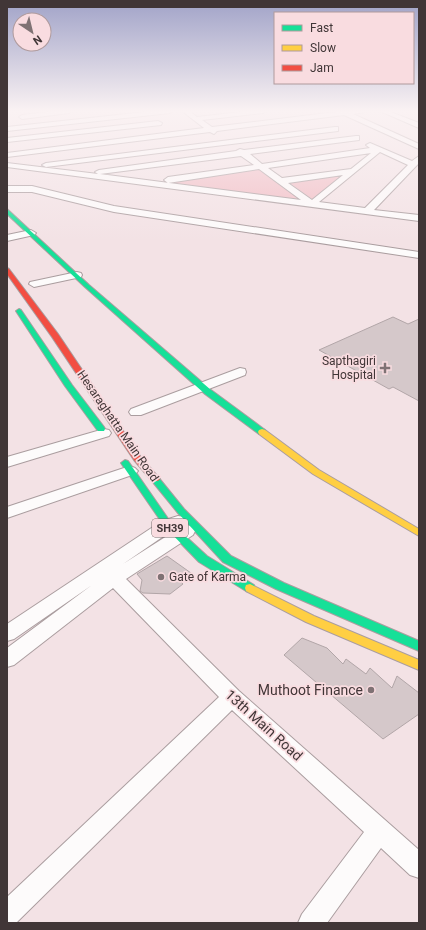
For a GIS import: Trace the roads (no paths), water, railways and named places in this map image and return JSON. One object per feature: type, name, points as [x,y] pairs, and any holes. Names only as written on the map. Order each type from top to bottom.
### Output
[{"type":"main road","points":[[7,211],[202,387],[316,472],[419,533]]},
{"type":"main road","name":"Hesaraghatta Main Road","points":[[7,270],[55,336],[137,458],[192,522],[227,559],[280,586],[419,646]]},
{"type":"main road","name":"Hesaraghatta Main Road","points":[[15,304],[69,386],[106,436]]},
{"type":"main road","name":"Hesaraghatta Main Road","points":[[126,464],[173,530],[203,559],[247,587],[310,619],[419,665]]},
{"type":"street","points":[[26,167],[128,154]]},
{"type":"street","points":[[77,174],[241,154]]},
{"type":"street","points":[[245,154],[312,204]]},
{"type":"street","points":[[147,183],[345,154]]},
{"type":"street","points":[[312,204],[373,154]]},
{"type":"street","points":[[368,211],[416,161],[396,154]]},
{"type":"street","points":[[7,165],[419,217]]},
{"type":"street","points":[[281,181],[353,171]]},
{"type":"street","points":[[7,189],[32,188],[120,210],[419,255]]},
{"type":"street","points":[[7,238],[31,233]]},
{"type":"street","points":[[34,284],[77,275]]},
{"type":"street","points":[[136,412],[240,372]]},
{"type":"street","points":[[7,462],[106,436]]},
{"type":"street","points":[[7,513],[126,464]]},
{"type":"street","points":[[7,634],[173,530],[192,522]]},
{"type":"street","points":[[7,659],[114,578],[173,530]]},
{"type":"street","name":"13th Main Road","points":[[114,578],[232,697],[419,866]]},
{"type":"street","points":[[7,914],[232,697]]},
{"type":"street","points":[[311,923],[380,830]]},
{"type":"place","name":"Sapthagiri Hospital","points":[[385,368]]},
{"type":"place","name":"Gate of Karma","points":[[161,577]]},
{"type":"place","name":"Muthoot Finance","points":[[371,690]]}]
